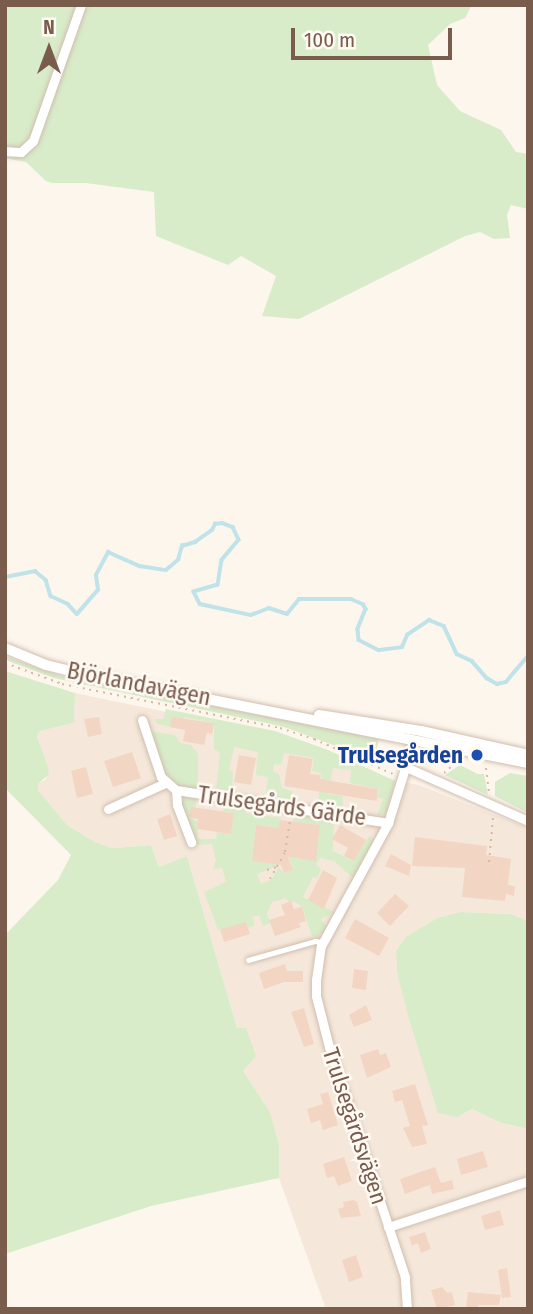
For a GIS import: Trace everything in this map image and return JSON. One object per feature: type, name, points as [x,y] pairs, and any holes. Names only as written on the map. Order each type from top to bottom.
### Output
[{"type":"street","points":[[5,151],[21,152],[33,141],[81,5]]},
{"type":"street","name":"Björlandavägen","points":[[5,648],[46,665],[82,674],[528,755]]},
{"type":"street","name":"Trulsegårds Gärde","points":[[142,720],[165,783],[176,790],[388,823]]},
{"type":"street","name":"Björlandavägen","points":[[414,736],[528,763]]},
{"type":"street","name":"Trulsegårdsvägen","points":[[407,1309],[405,1278],[329,1047],[316,996],[317,958],[323,942],[388,823],[408,768],[414,736]]},
{"type":"street","points":[[408,768],[528,821]]},
{"type":"street","points":[[108,809],[165,783]]},
{"type":"street","name":"Trulsegårds Gärde","points":[[176,790],[177,805],[191,842]]},
{"type":"street","points":[[388,1227],[528,1181]]},
{"type":"lane","points":[[248,960],[315,941],[323,942]]},
{"type":"path","points":[[5,663],[62,684],[279,728],[314,739],[404,779]]},
{"type":"path","points":[[439,780],[458,760]]},
{"type":"path","points":[[270,879],[285,852],[291,808]]},
{"type":"path","points":[[267,870],[278,867]]},
{"type":"shaded area","points":[[75,693],[295,739],[388,779],[419,785],[528,828],[528,921],[511,914],[460,912],[437,918],[407,936],[397,973],[423,1060],[457,1117],[472,1109],[501,1123],[528,1129],[528,1309],[326,1309],[279,1178],[279,1144],[270,1112],[243,1071],[246,1028],[237,1028],[187,856],[159,867],[151,845],[113,848],[95,842],[67,825],[38,790],[38,784],[46,779],[48,767],[37,736],[40,731],[74,723]]},
{"type":"green space","points":[[5,5],[472,5],[465,18],[450,24],[428,45],[437,85],[460,111],[501,130],[516,152],[528,154],[528,209],[511,205],[507,215],[510,238],[494,239],[480,232],[465,236],[299,319],[262,316],[276,276],[241,256],[228,265],[156,236],[154,192],[86,183],[52,183],[46,181],[26,162],[5,158]]},
{"type":"green space","points":[[5,656],[61,676],[379,739],[374,760],[284,727],[54,678],[8,661]]},
{"type":"green space","points":[[5,671],[75,693],[74,723],[40,731],[37,736],[49,774],[38,784],[38,790],[67,825],[95,842],[113,848],[151,845],[159,867],[187,856],[237,1028],[246,1028],[256,1056],[243,1071],[270,1112],[279,1144],[279,1178],[151,1206],[5,1254],[5,935],[58,880],[71,855],[5,788]]},
{"type":"green space","points":[[166,709],[275,731],[328,750],[395,781],[387,812],[377,816],[383,799],[378,798],[379,789],[350,783],[351,770],[333,768],[328,794],[343,796],[342,811],[317,808],[322,774],[312,771],[314,758],[284,753],[281,765],[274,764],[273,772],[279,774],[282,788],[292,791],[291,803],[274,801],[275,789],[268,789],[265,799],[268,777],[256,775],[258,752],[234,747],[229,770],[233,771],[232,792],[216,790],[220,753],[214,749],[214,723],[184,717],[181,729],[157,724],[154,719],[163,719]]},
{"type":"green space","points":[[150,731],[175,735],[180,743],[191,745],[198,754],[198,789],[178,787],[164,776]]},
{"type":"green space","points":[[460,765],[478,774],[484,774],[488,795],[445,775]]},
{"type":"green space","points":[[510,773],[528,776],[528,813],[495,796],[495,782]]},
{"type":"green space","points":[[184,796],[197,797],[195,808],[191,808],[189,817],[198,822],[197,839],[216,839],[217,832],[231,834],[234,813],[223,811],[224,801],[246,805],[246,813],[281,818],[280,828],[256,825],[252,861],[275,864],[280,861],[277,866],[257,874],[261,884],[271,880],[279,867],[284,873],[293,870],[288,854],[293,845],[292,858],[316,860],[320,825],[296,822],[290,831],[295,813],[334,816],[333,851],[353,861],[370,835],[373,843],[354,879],[334,861],[320,858],[316,864],[321,870],[317,878],[313,877],[303,897],[334,912],[321,919],[327,928],[324,932],[317,937],[312,936],[302,907],[286,898],[272,902],[267,913],[270,923],[263,926],[259,915],[252,917],[255,925],[248,928],[246,922],[218,930],[204,892],[226,882],[222,868],[213,869],[216,861],[212,844],[196,845],[181,806]]},
{"type":"green space","points":[[460,912],[511,914],[528,921],[528,1129],[501,1123],[472,1109],[457,1117],[438,1113],[397,973],[396,951],[407,936],[437,918]]},
{"type":"building","points":[[99,717],[102,734],[88,737],[84,719]]},
{"type":"building","points":[[172,717],[214,723],[212,734],[207,733],[204,745],[183,741],[185,730],[170,727]]},
{"type":"building","points":[[132,752],[141,778],[113,787],[104,761]]},
{"type":"building","points":[[239,755],[256,758],[251,785],[234,782]]},
{"type":"building","points":[[289,755],[313,759],[310,774],[321,775],[320,779],[378,789],[377,801],[284,786]]},
{"type":"building","points":[[86,767],[93,794],[77,798],[71,771]]},
{"type":"building","points":[[191,807],[234,813],[231,834],[197,829],[198,819],[189,817]]},
{"type":"building","points":[[170,814],[177,836],[164,840],[157,819]]},
{"type":"building","points":[[280,820],[320,825],[316,861],[288,857],[293,870],[284,873],[281,865],[252,861],[256,825],[279,828]]},
{"type":"building","points":[[340,825],[366,840],[354,861],[344,856],[348,848],[332,839]]},
{"type":"building","points":[[415,837],[487,846],[486,855],[511,859],[508,885],[515,886],[514,896],[506,894],[505,901],[462,897],[465,868],[412,866]]},
{"type":"building","points":[[391,854],[411,865],[409,876],[385,866]]},
{"type":"building","points":[[323,870],[337,878],[324,909],[308,900]]},
{"type":"building","points":[[395,894],[409,906],[390,926],[377,913]]},
{"type":"building","points":[[291,901],[294,909],[302,907],[306,921],[299,923],[301,927],[275,936],[269,920],[285,915],[281,905]]},
{"type":"building","points":[[355,919],[389,938],[379,956],[345,938]]},
{"type":"building","points":[[246,922],[250,934],[224,942],[220,929]]},
{"type":"building","points":[[285,964],[287,971],[303,971],[303,982],[284,982],[264,989],[259,973]]},
{"type":"building","points":[[354,969],[368,971],[366,990],[352,988]]},
{"type":"building","points":[[366,1005],[372,1020],[354,1027],[349,1015]]},
{"type":"building","points":[[304,1008],[314,1044],[304,1047],[291,1012]]},
{"type":"building","points":[[378,1049],[380,1055],[386,1053],[391,1067],[367,1078],[360,1055]]},
{"type":"building","points":[[415,1084],[428,1125],[422,1126],[427,1144],[412,1147],[403,1128],[410,1126],[402,1100],[395,1102],[392,1091]]},
{"type":"building","points":[[328,1092],[338,1125],[323,1130],[320,1120],[311,1123],[307,1109],[323,1104],[320,1094]]},
{"type":"building","points":[[483,1151],[488,1167],[461,1175],[457,1159]]},
{"type":"building","points":[[344,1157],[352,1181],[338,1186],[334,1176],[327,1178],[323,1164]]},
{"type":"building","points":[[435,1167],[441,1183],[452,1180],[454,1189],[432,1194],[430,1185],[405,1194],[400,1179]]},
{"type":"building","points":[[343,1202],[357,1202],[361,1216],[341,1218],[338,1209],[344,1207]]},
{"type":"building","points":[[500,1210],[504,1225],[485,1230],[481,1216]]},
{"type":"building","points":[[425,1232],[431,1249],[421,1253],[418,1243],[412,1246],[409,1237]]},
{"type":"building","points":[[356,1255],[363,1277],[349,1282],[342,1260]]},
{"type":"building","points":[[507,1268],[511,1297],[502,1298],[498,1270]]},
{"type":"building","points":[[442,1287],[447,1293],[452,1292],[455,1305],[437,1309],[431,1290]]},
{"type":"building","points":[[468,1292],[501,1295],[499,1305],[478,1305],[478,1309],[466,1309]]},
{"type":"waterway","points":[[5,577],[35,571],[46,580],[51,596],[68,604],[77,614],[98,590],[96,575],[108,552],[140,566],[166,570],[178,560],[182,546],[195,542],[212,530],[215,524],[222,523],[233,527],[239,540],[222,560],[218,585],[194,592],[200,604],[251,615],[269,608],[287,614],[299,599],[351,599],[363,604],[366,609],[358,629],[359,640],[379,650],[402,647],[407,635],[429,620],[444,626],[457,654],[472,661],[487,678],[497,684],[506,682],[528,656]]},
{"type":"place","name":"Trulsegården","points":[[477,755]]}]
